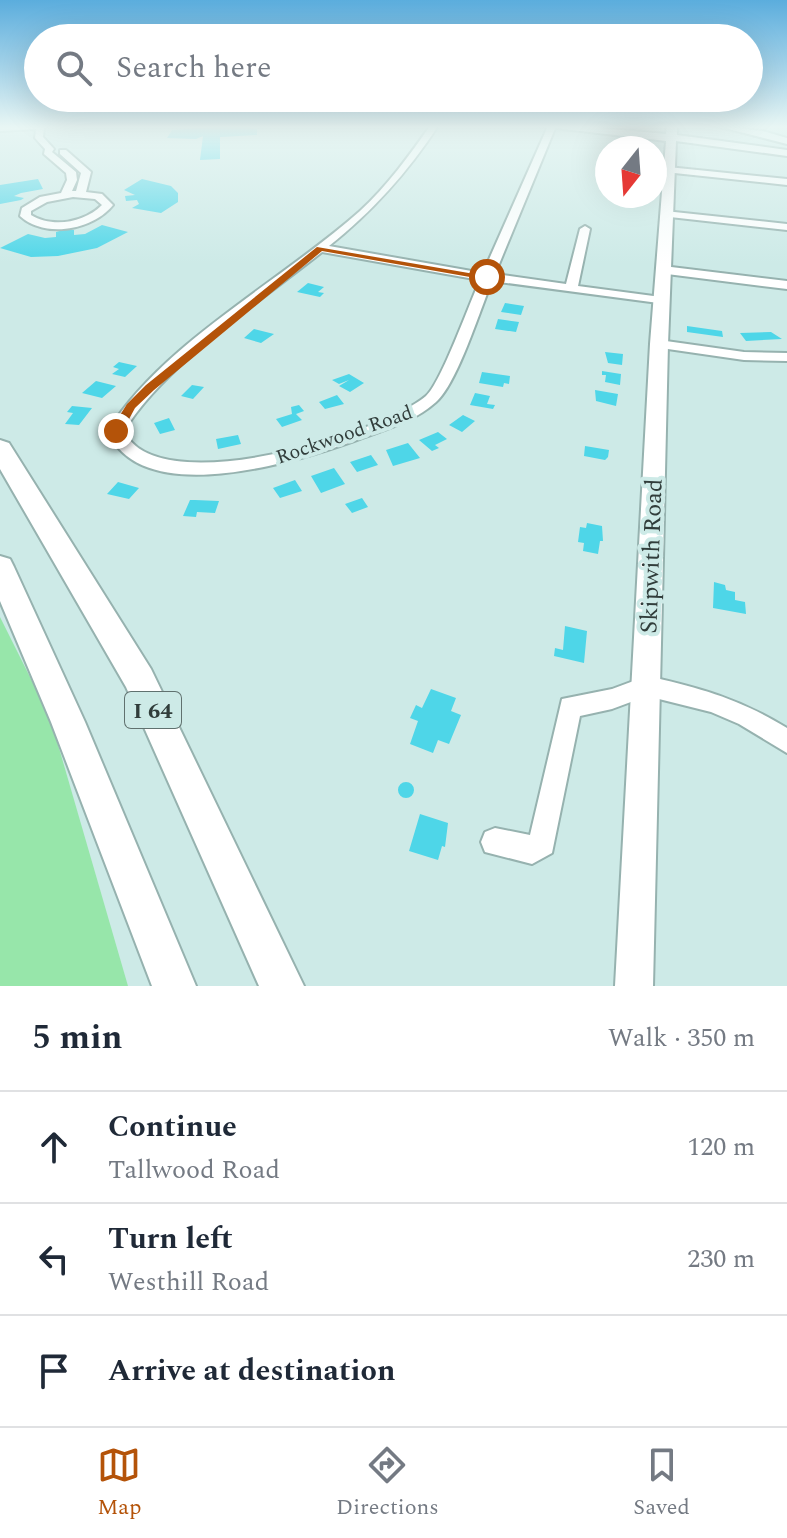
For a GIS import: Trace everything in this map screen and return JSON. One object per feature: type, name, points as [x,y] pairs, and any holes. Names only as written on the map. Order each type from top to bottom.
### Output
[{"type":"highway","name":"I 64","points":[[0,448],[139,679],[282,986]]},
{"type":"highway","points":[[0,567],[68,722],[174,986]]},
{"type":"main road","name":"Skipwith Road","points":[[634,986],[668,172]]},
{"type":"street","points":[[66,194],[72,180],[71,172]]},
{"type":"street","points":[[80,194],[86,180],[85,172]]},
{"type":"street","points":[[320,248],[377,199],[398,172]]},
{"type":"street","name":"Rockwood Road","points":[[320,248],[150,387],[118,423],[117,439],[140,458],[196,468],[244,467],[353,435],[403,416],[431,400],[439,390],[532,172]]},
{"type":"street","points":[[688,172],[787,182]]},
{"type":"street","points":[[66,194],[102,198],[107,202],[107,208],[94,217],[64,224],[42,224],[25,216],[26,210],[33,204],[66,194]]},
{"type":"street","points":[[665,214],[787,227]]},
{"type":"street","points":[[571,289],[585,229]]},
{"type":"street","points":[[320,248],[487,277],[661,301]]},
{"type":"street","points":[[663,270],[787,285]]},
{"type":"street","points":[[659,344],[744,356],[787,357]]},
{"type":"street","points":[[495,842],[532,850],[542,843],[570,707],[612,699],[647,686],[714,702],[747,716],[787,742]]},
{"type":"green space","points":[[0,617],[50,717],[128,986],[0,986]]},
{"type":"building","points":[[38,179],[43,189],[21,193],[14,196],[24,198],[21,200],[0,204],[0,185]]},
{"type":"building","points":[[142,179],[171,186],[178,193],[178,202],[161,213],[132,208],[139,204],[137,200],[126,201],[125,196],[135,195],[124,190]]},
{"type":"building","points":[[102,225],[128,232],[97,248],[58,256],[31,257],[0,248],[28,234],[45,238],[56,237],[56,232],[63,230],[74,230],[74,235],[85,234]]},
{"type":"building","points":[[308,283],[324,287],[318,292],[324,293],[320,297],[297,292]]},
{"type":"building","points":[[505,303],[524,306],[521,315],[501,312]]},
{"type":"building","points":[[498,319],[519,322],[516,332],[495,329]]},
{"type":"building","points":[[687,326],[722,331],[723,337],[687,332]]},
{"type":"building","points":[[254,329],[274,334],[261,343],[244,338]]},
{"type":"building","points":[[771,332],[782,339],[746,341],[740,333]]},
{"type":"building","points":[[605,352],[623,354],[622,365],[608,363]]},
{"type":"building","points":[[119,362],[137,366],[125,377],[112,374],[119,369],[113,367]]},
{"type":"building","points":[[602,371],[621,374],[620,385],[605,382],[606,375],[602,375]]},
{"type":"building","points":[[482,372],[510,376],[509,384],[504,383],[503,387],[479,383]]},
{"type":"building","points":[[349,374],[364,383],[350,392],[339,386],[349,380],[339,384],[332,380]]},
{"type":"building","points":[[96,381],[116,386],[102,398],[82,393]]},
{"type":"building","points":[[192,385],[204,387],[193,399],[181,396]]},
{"type":"building","points":[[595,390],[618,394],[616,406],[596,401]]},
{"type":"building","points":[[475,393],[490,396],[487,404],[495,405],[493,409],[470,405]]},
{"type":"building","points":[[337,395],[344,404],[325,409],[319,402]]},
{"type":"building","points":[[299,405],[304,411],[296,414],[302,420],[282,427],[276,419],[292,414],[291,407]]},
{"type":"building","points":[[72,406],[92,408],[79,425],[65,424],[73,413],[67,412]]},
{"type":"building","points":[[463,415],[475,421],[462,432],[449,425]]},
{"type":"building","points":[[169,418],[175,430],[160,434],[154,423]]},
{"type":"building","points":[[438,432],[447,439],[435,445],[439,448],[432,451],[419,440]]},
{"type":"building","points":[[238,435],[241,444],[218,449],[216,439]]},
{"type":"building","points":[[408,443],[420,458],[393,466],[386,450]]},
{"type":"building","points":[[585,446],[609,450],[608,457],[605,460],[584,456]]},
{"type":"building","points":[[371,455],[378,465],[357,472],[350,462]]},
{"type":"building","points":[[334,468],[345,484],[321,493],[311,476]]},
{"type":"building","points":[[295,480],[302,491],[280,498],[273,488]]},
{"type":"building","points":[[118,482],[139,488],[129,499],[107,494]]},
{"type":"building","points":[[362,498],[368,507],[352,513],[345,504]]},
{"type":"building","points":[[190,500],[219,501],[215,513],[197,512],[196,517],[183,516]]},
{"type":"building","points":[[587,523],[602,526],[603,541],[600,541],[598,554],[583,551],[584,543],[578,542],[580,527],[586,528]]},
{"type":"building","points":[[714,582],[735,592],[735,600],[745,602],[746,614],[713,608]]},
{"type":"building","points":[[565,626],[587,631],[584,663],[554,656],[555,648],[563,650]]},
{"type":"building","points":[[431,689],[456,698],[451,711],[461,715],[449,744],[438,740],[433,753],[410,744],[418,721],[410,718],[416,705],[422,708]]},
{"type":"building","points":[[406,782],[412,784],[412,796],[406,798],[400,796],[398,790],[400,784]]},
{"type":"building","points":[[420,814],[448,823],[445,847],[442,846],[438,860],[409,851]]},
{"type":"route","points":[[116,431],[118,423],[150,387],[320,248],[487,277]]}]
